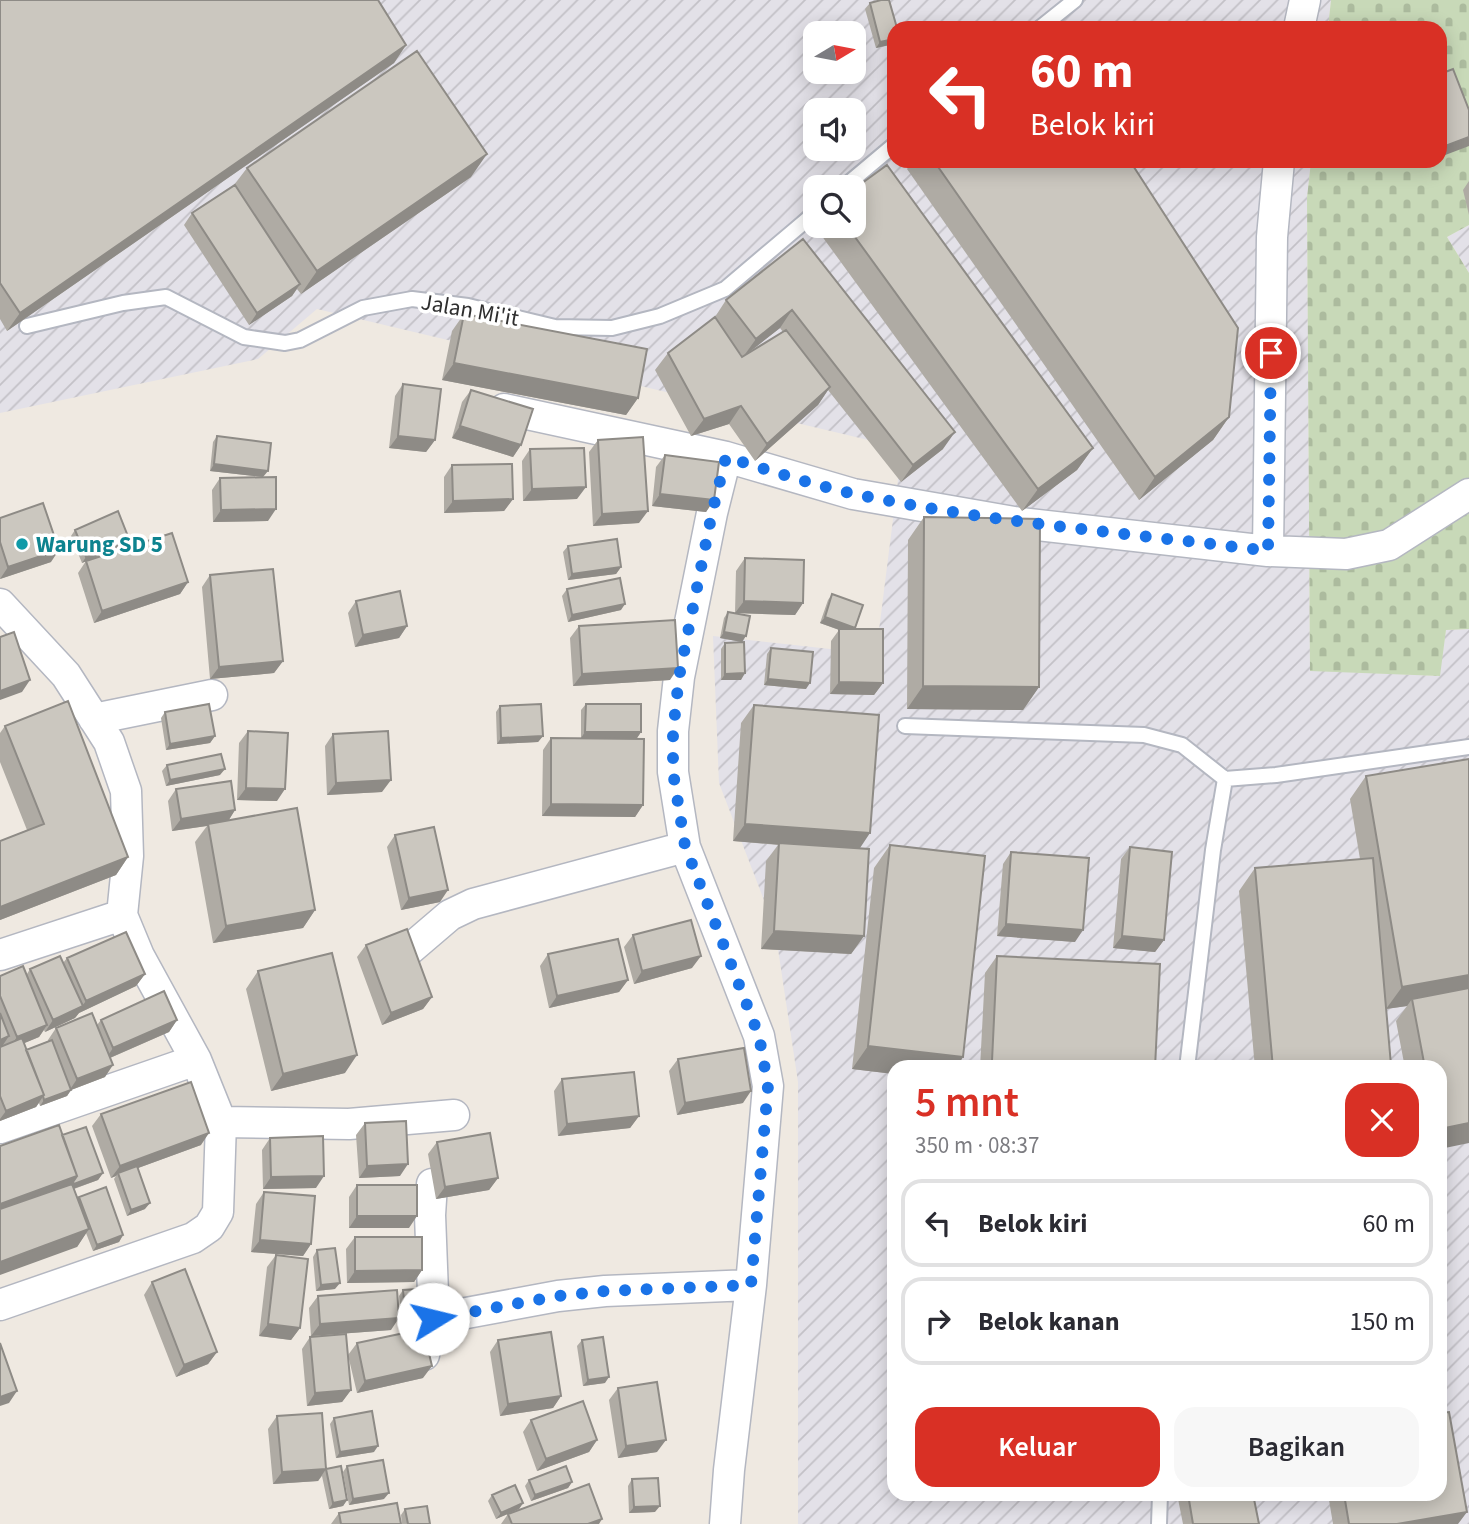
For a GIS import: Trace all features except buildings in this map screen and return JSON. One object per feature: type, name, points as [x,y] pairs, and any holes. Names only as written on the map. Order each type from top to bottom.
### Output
[{"type":"street","points":[[1300,21],[1305,0]]},
{"type":"street","points":[[1268,551],[1272,237],[1278,168]]},
{"type":"street","points":[[504,409],[726,457],[853,494],[995,519],[1268,551],[1346,554],[1389,545],[1469,494]]},
{"type":"street","points":[[725,1524],[751,1285],[768,1086],[759,1036],[685,846],[673,772],[674,718],[682,663],[726,457]]},
{"type":"street","points":[[0,604],[66,675],[109,742],[126,791],[128,856],[122,915],[139,956],[197,1060],[221,1122],[218,1212],[209,1227],[194,1238],[0,1305]]},
{"type":"street","points":[[94,719],[212,695]]},
{"type":"street","points":[[409,950],[450,915],[473,905],[685,846]]},
{"type":"street","points":[[0,955],[122,915]]},
{"type":"street","points":[[0,1128],[197,1060]]},
{"type":"street","points":[[221,1122],[349,1124],[454,1115]]},
{"type":"street","points":[[424,1355],[433,1319],[432,1184]]},
{"type":"street","points":[[433,1319],[593,1292],[751,1285]]},
{"type":"lane","points":[[1048,21],[1074,0]]},
{"type":"lane","points":[[858,175],[887,151]]},
{"type":"lane","name":"Jalan Mi'it","points":[[27,326],[124,303],[166,297],[244,337],[285,343],[300,340],[363,307],[412,299],[468,306],[555,327],[612,328],[660,316],[725,289],[803,223]]},
{"type":"lane","points":[[905,726],[1144,734],[1182,745],[1225,779],[1276,775],[1469,747]]},
{"type":"lane","points":[[1187,1060],[1213,850],[1225,779]]},
{"type":"lane","points":[[1159,1524],[1160,1501]]},
{"type":"shaded area","points":[[0,0],[1331,0],[1329,21],[887,21],[887,168],[1310,168],[1307,198],[1310,670],[1439,676],[1446,630],[1469,629],[1469,1524],[798,1524],[798,1082],[775,929],[719,783],[713,636],[876,654],[902,448],[317,309],[258,359],[0,413]]},
{"type":"shaded area","points":[[1469,225],[1469,273],[1447,237]]},
{"type":"green space","points":[[1331,0],[1469,0],[1469,225],[1447,237],[1469,273],[1469,629],[1446,630],[1440,676],[1310,671],[1307,198],[1310,168],[1447,168],[1447,21],[1329,21]]},
{"type":"place","name":"Warung SD 5","points":[[22,544]]},
{"type":"route","points":[[433,1319],[558,1296],[605,1291],[751,1285],[768,1086],[759,1036],[685,846],[673,772],[673,732],[679,677],[726,457],[853,494],[973,515],[1020,523],[1268,551],[1271,353]]}]
